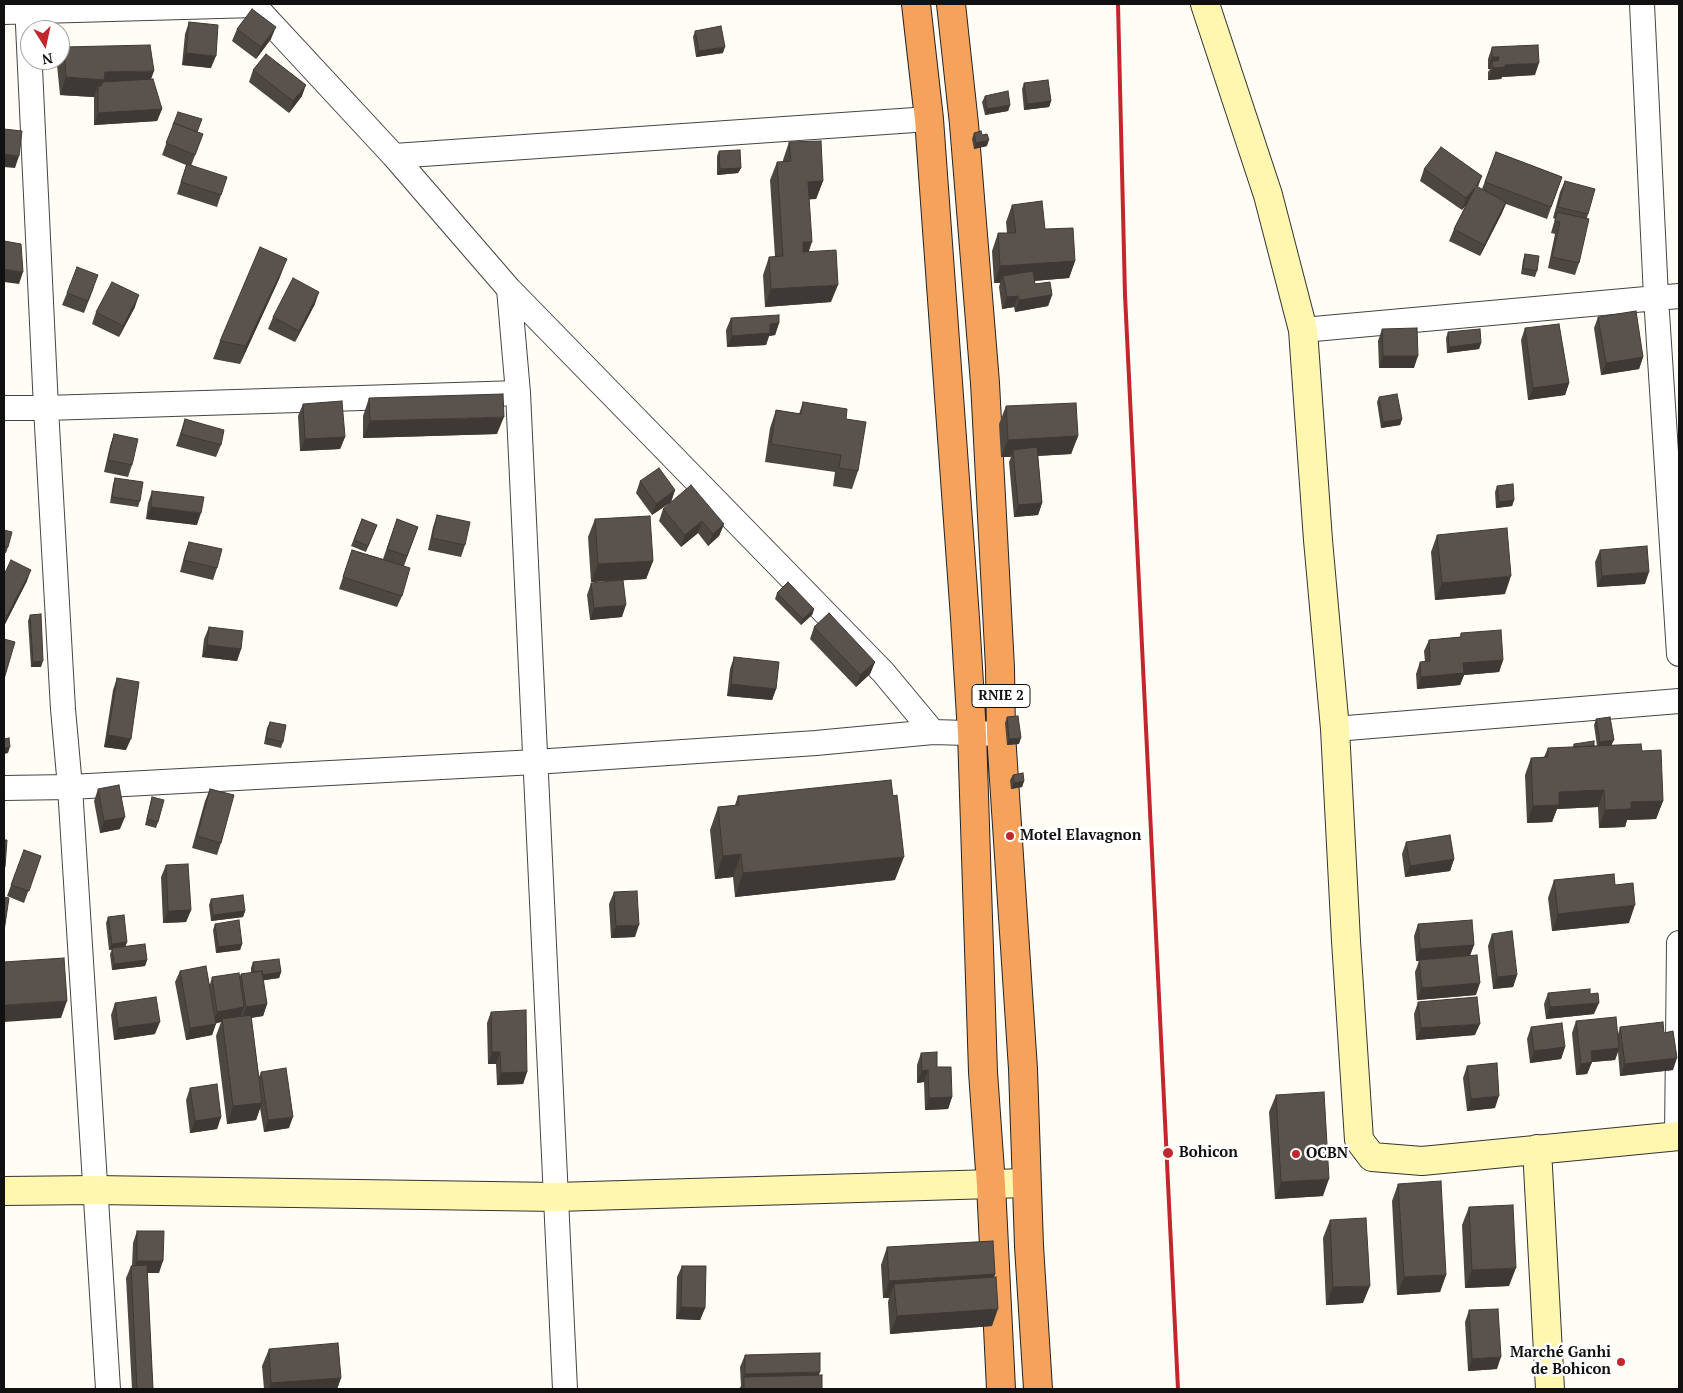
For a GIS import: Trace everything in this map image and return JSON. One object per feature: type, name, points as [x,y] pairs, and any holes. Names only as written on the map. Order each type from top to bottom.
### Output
[{"type":"highway","name":"RNIE 2","points":[[916,4],[929,119],[972,733],[983,1072],[991,1185],[1001,1389]]},
{"type":"highway","name":"RNIE 2","points":[[952,16],[964,124],[985,383],[1038,1389]]},
{"type":"highway","points":[[918,33],[952,16]]},
{"type":"highway","points":[[948,387],[985,383]]},
{"type":"street","points":[[4,12],[27,7],[254,4],[394,156],[509,289],[883,672],[933,732]]},
{"type":"street","points":[[1205,4],[1268,195],[1304,330],[1318,540],[1335,729],[1359,1140],[1372,1156],[1422,1161],[1678,1136],[1679,943]]},
{"type":"street","points":[[1642,4],[1668,296],[1679,654]]},
{"type":"street","points":[[27,7],[46,408],[63,709],[70,786],[108,1389]]},
{"type":"street","points":[[394,156],[929,119]]},
{"type":"street","points":[[509,289],[518,393],[565,1389]]},
{"type":"street","points":[[1304,330],[1668,296]]},
{"type":"street","points":[[4,408],[518,393]]},
{"type":"street","points":[[1335,729],[1679,701]]},
{"type":"street","points":[[4,788],[535,762],[816,743],[933,732],[1002,734]]},
{"type":"street","points":[[1537,1149],[1550,1389]]},
{"type":"street","points":[[4,1191],[95,1190],[556,1198],[1026,1183]]},
{"type":"building","points":[[252,9],[276,27],[261,47],[237,29]]},
{"type":"building","points":[[189,22],[218,25],[216,56],[186,53]]},
{"type":"building","points":[[721,26],[725,47],[699,51],[695,31]]},
{"type":"building","points":[[150,45],[154,71],[105,72],[104,80],[66,77],[66,70],[70,70],[70,47]]},
{"type":"building","points":[[1538,45],[1539,63],[1505,65],[1505,67],[1493,68],[1492,61],[1498,61],[1499,57],[1492,57],[1492,47]]},
{"type":"building","points":[[266,54],[306,85],[293,101],[253,70]]},
{"type":"building","points":[[153,79],[162,109],[98,113],[98,86],[101,86],[103,82]]},
{"type":"building","points":[[1048,80],[1051,101],[1027,104],[1024,83]]},
{"type":"building","points":[[1008,91],[1010,105],[987,109],[985,96]]},
{"type":"building","points":[[178,112],[202,119],[197,132],[174,123],[173,125]]},
{"type":"building","points":[[174,123],[203,134],[195,155],[166,143]]},
{"type":"building","points":[[4,129],[22,131],[19,156],[4,154]]},
{"type":"building","points":[[981,131],[982,135],[987,134],[989,140],[976,143],[974,133]]},
{"type":"building","points":[[821,141],[823,181],[808,182],[812,242],[803,242],[803,252],[836,250],[838,285],[771,289],[769,257],[783,256],[777,162],[791,161],[789,142]]},
{"type":"building","points":[[1441,147],[1482,176],[1476,186],[1506,202],[1484,245],[1454,229],[1475,188],[1466,198],[1424,169]]},
{"type":"building","points":[[740,150],[741,168],[720,169],[719,151]]},
{"type":"building","points":[[1496,152],[1562,177],[1551,207],[1485,182]]},
{"type":"building","points":[[187,164],[227,177],[221,195],[181,182]]},
{"type":"building","points":[[1565,181],[1595,189],[1588,214],[1558,207]]},
{"type":"building","points":[[1042,201],[1045,229],[1073,228],[1075,261],[1000,266],[998,233],[1016,233],[1012,205]]},
{"type":"building","points":[[1557,212],[1589,219],[1579,263],[1552,257],[1560,222],[1555,221]]},
{"type":"building","points":[[4,241],[21,244],[23,272],[4,269]]},
{"type":"building","points":[[260,247],[287,259],[246,346],[220,341]]},
{"type":"building","points":[[1525,254],[1539,256],[1537,271],[1523,268]]},
{"type":"building","points":[[77,267],[98,275],[88,301],[67,293]]},
{"type":"building","points":[[1033,271],[1035,284],[1050,282],[1052,295],[1019,300],[1018,296],[1007,297],[1003,276]]},
{"type":"building","points":[[293,278],[319,292],[299,331],[273,317]]},
{"type":"building","points":[[112,282],[139,295],[123,326],[96,312]]},
{"type":"building","points":[[1636,311],[1643,357],[1606,363],[1598,317]]},
{"type":"building","points":[[779,315],[779,323],[770,324],[770,333],[732,336],[731,318]]},
{"type":"building","points":[[1559,324],[1569,383],[1533,388],[1525,328]]},
{"type":"building","points":[[1417,328],[1418,356],[1383,356],[1382,329]]},
{"type":"building","points":[[1480,329],[1481,343],[1449,347],[1448,332]]},
{"type":"building","points":[[503,394],[504,417],[370,421],[369,398]]},
{"type":"building","points":[[1397,394],[1402,419],[1383,422],[1379,397]]},
{"type":"building","points":[[342,401],[345,437],[305,439],[303,404]]},
{"type":"building","points":[[803,402],[847,409],[846,419],[866,422],[858,471],[839,468],[841,455],[771,444],[776,410],[801,414]]},
{"type":"building","points":[[1076,403],[1078,436],[1008,440],[1006,406]]},
{"type":"building","points":[[185,419],[224,430],[221,445],[181,434]]},
{"type":"building","points":[[114,434],[138,439],[132,465],[108,460]]},
{"type":"building","points":[[1037,447],[1042,503],[1018,505],[1013,450]]},
{"type":"building","points":[[659,468],[675,490],[656,504],[640,481]]},
{"type":"building","points":[[115,478],[143,482],[140,501],[112,497]]},
{"type":"building","points":[[1513,484],[1514,500],[1499,502],[1497,486]]},
{"type":"building","points":[[691,485],[724,524],[713,534],[702,521],[685,535],[663,509]]},
{"type":"building","points":[[152,491],[204,497],[201,513],[151,507]]},
{"type":"building","points":[[437,515],[470,522],[465,545],[432,538]]},
{"type":"building","points":[[650,516],[653,561],[598,564],[595,519]]},
{"type":"building","points":[[362,519],[377,525],[368,546],[354,540]]},
{"type":"building","points":[[397,519],[418,527],[407,556],[387,549]]},
{"type":"building","points":[[1507,528],[1511,576],[1442,583],[1437,535]]},
{"type":"building","points":[[4,530],[12,532],[8,547],[4,546]]},
{"type":"building","points":[[189,542],[222,549],[217,568],[184,560]]},
{"type":"building","points":[[1647,546],[1649,572],[1602,576],[1600,550]]},
{"type":"building","points":[[352,550],[410,568],[402,596],[343,577]]},
{"type":"building","points":[[11,560],[31,570],[7,616],[4,614],[4,575]]},
{"type":"building","points":[[623,580],[626,605],[594,608],[591,583]]},
{"type":"building","points":[[788,582],[814,609],[803,619],[777,593]]},
{"type":"building","points":[[829,613],[875,662],[860,675],[814,627]]},
{"type":"building","points":[[41,614],[43,661],[33,662],[30,615]]},
{"type":"building","points":[[209,627],[243,631],[241,649],[207,645]]},
{"type":"building","points":[[1501,630],[1503,660],[1463,663],[1464,673],[1421,677],[1420,662],[1430,661],[1429,640],[1461,637],[1461,633]]},
{"type":"building","points":[[4,639],[15,642],[4,679]]},
{"type":"building","points":[[734,657],[779,662],[776,689],[731,684]]},
{"type":"building","points":[[117,678],[139,682],[131,739],[108,735]]},
{"type":"building","points":[[1018,716],[1021,738],[1009,739],[1007,717]]},
{"type":"building","points":[[1610,717],[1614,740],[1600,742],[1596,719]]},
{"type":"building","points":[[270,722],[286,725],[283,742],[266,738]]},
{"type":"building","points":[[9,738],[10,747],[4,748],[4,739]]},
{"type":"building","points":[[1594,741],[1594,746],[1574,747],[1574,744]]},
{"type":"building","points":[[1641,744],[1642,751],[1661,750],[1663,801],[1631,802],[1631,809],[1605,810],[1604,790],[1559,792],[1559,805],[1533,806],[1531,758],[1548,757],[1548,748]]},
{"type":"building","points":[[1023,773],[1024,781],[1014,783],[1013,775]]},
{"type":"building","points":[[891,780],[893,796],[897,795],[904,857],[743,873],[741,854],[723,856],[718,807],[739,805],[738,796]]},
{"type":"building","points":[[119,785],[125,817],[104,821],[98,789]]},
{"type":"building","points":[[210,789],[234,795],[221,843],[197,836]]},
{"type":"building","points":[[152,797],[164,800],[158,822],[147,819]]},
{"type":"building","points":[[1450,835],[1454,859],[1410,866],[1406,842]]},
{"type":"building","points":[[4,840],[7,840],[5,867],[4,867]]},
{"type":"building","points":[[24,850],[41,856],[29,891],[11,885]]},
{"type":"building","points":[[188,864],[191,910],[168,911],[166,865]]},
{"type":"building","points":[[1614,874],[1615,885],[1633,883],[1635,905],[1558,914],[1554,880]]},
{"type":"building","points":[[637,891],[639,925],[616,926],[614,892]]},
{"type":"building","points":[[243,895],[245,911],[213,915],[211,899]]},
{"type":"building","points":[[4,897],[9,898],[4,931]]},
{"type":"building","points":[[124,915],[127,942],[112,944],[108,917]]},
{"type":"building","points":[[239,920],[242,944],[218,947],[215,924]]},
{"type":"building","points":[[1472,920],[1474,945],[1420,949],[1418,924]]},
{"type":"building","points":[[1512,931],[1517,975],[1497,977],[1492,934]]},
{"type":"building","points":[[145,944],[147,960],[114,964],[112,948]]},
{"type":"building","points":[[1477,955],[1480,983],[1422,988],[1419,960]]},
{"type":"building","points":[[64,958],[67,1001],[4,1005],[4,962]]},
{"type":"building","points":[[279,959],[281,972],[262,975],[262,971],[254,972],[253,962]]},
{"type":"building","points":[[206,966],[216,1024],[190,1028],[180,971]]},
{"type":"building","points":[[262,971],[267,1004],[246,1007],[241,974]]},
{"type":"building","points":[[239,973],[244,1007],[217,1012],[212,977]]},
{"type":"building","points":[[1590,989],[1590,994],[1598,993],[1599,1003],[1550,1007],[1548,993]]},
{"type":"building","points":[[156,997],[160,1022],[118,1028],[115,1003]]},
{"type":"building","points":[[1477,997],[1480,1024],[1421,1028],[1418,1002]]},
{"type":"building","points":[[526,1010],[527,1072],[501,1073],[500,1052],[492,1052],[491,1012]]},
{"type":"building","points":[[251,1015],[262,1103],[233,1106],[222,1019]]},
{"type":"building","points":[[1616,1017],[1619,1048],[1591,1051],[1592,1062],[1581,1064],[1576,1021]]},
{"type":"building","points":[[1663,1022],[1664,1033],[1673,1031],[1677,1058],[1625,1064],[1620,1027]]},
{"type":"building","points":[[1562,1023],[1565,1047],[1534,1051],[1531,1027]]},
{"type":"building","points":[[937,1052],[937,1067],[951,1067],[952,1097],[929,1098],[928,1070],[922,1071],[921,1053]]},
{"type":"building","points":[[1497,1063],[1499,1096],[1471,1099],[1467,1066]]},
{"type":"building","points":[[286,1068],[293,1117],[268,1120],[261,1072]]},
{"type":"building","points":[[217,1084],[221,1117],[195,1121],[190,1088]]},
{"type":"building","name":"OCBN","points":[[1324,1092],[1329,1179],[1281,1182],[1276,1095]]},
{"type":"building","points":[[1441,1181],[1446,1275],[1404,1277],[1398,1184]]},
{"type":"building","points":[[1513,1205],[1516,1268],[1472,1270],[1469,1207]]},
{"type":"building","points":[[1366,1218],[1370,1286],[1333,1287],[1330,1220]]},
{"type":"building","points":[[137,1231],[164,1231],[163,1261],[137,1261]]},
{"type":"building","points":[[993,1241],[995,1274],[889,1281],[887,1247]]},
{"type":"building","points":[[147,1265],[153,1389],[137,1389],[131,1266]]},
{"type":"building","points":[[682,1266],[706,1266],[705,1308],[681,1307]]},
{"type":"building","points":[[996,1277],[998,1309],[897,1316],[894,1284]]},
{"type":"building","points":[[1498,1309],[1501,1357],[1472,1359],[1469,1310]]},
{"type":"building","points":[[338,1343],[341,1378],[271,1383],[269,1349]]},
{"type":"building","points":[[820,1353],[820,1372],[745,1374],[745,1355]]},
{"type":"building","points":[[822,1375],[822,1389],[744,1389],[744,1377]]},
{"type":"railway","points":[[1118,4],[1125,295],[1178,1389]]},
{"type":"place","name":"Motel Elavagnon","points":[[1010,836]]},
{"type":"place","name":"Bohicon","points":[[1168,1153]]},
{"type":"place","name":"OCBN","points":[[1296,1154]]},
{"type":"place","name":"Marché Ganhi de Bohicon","points":[[1621,1362]]}]
